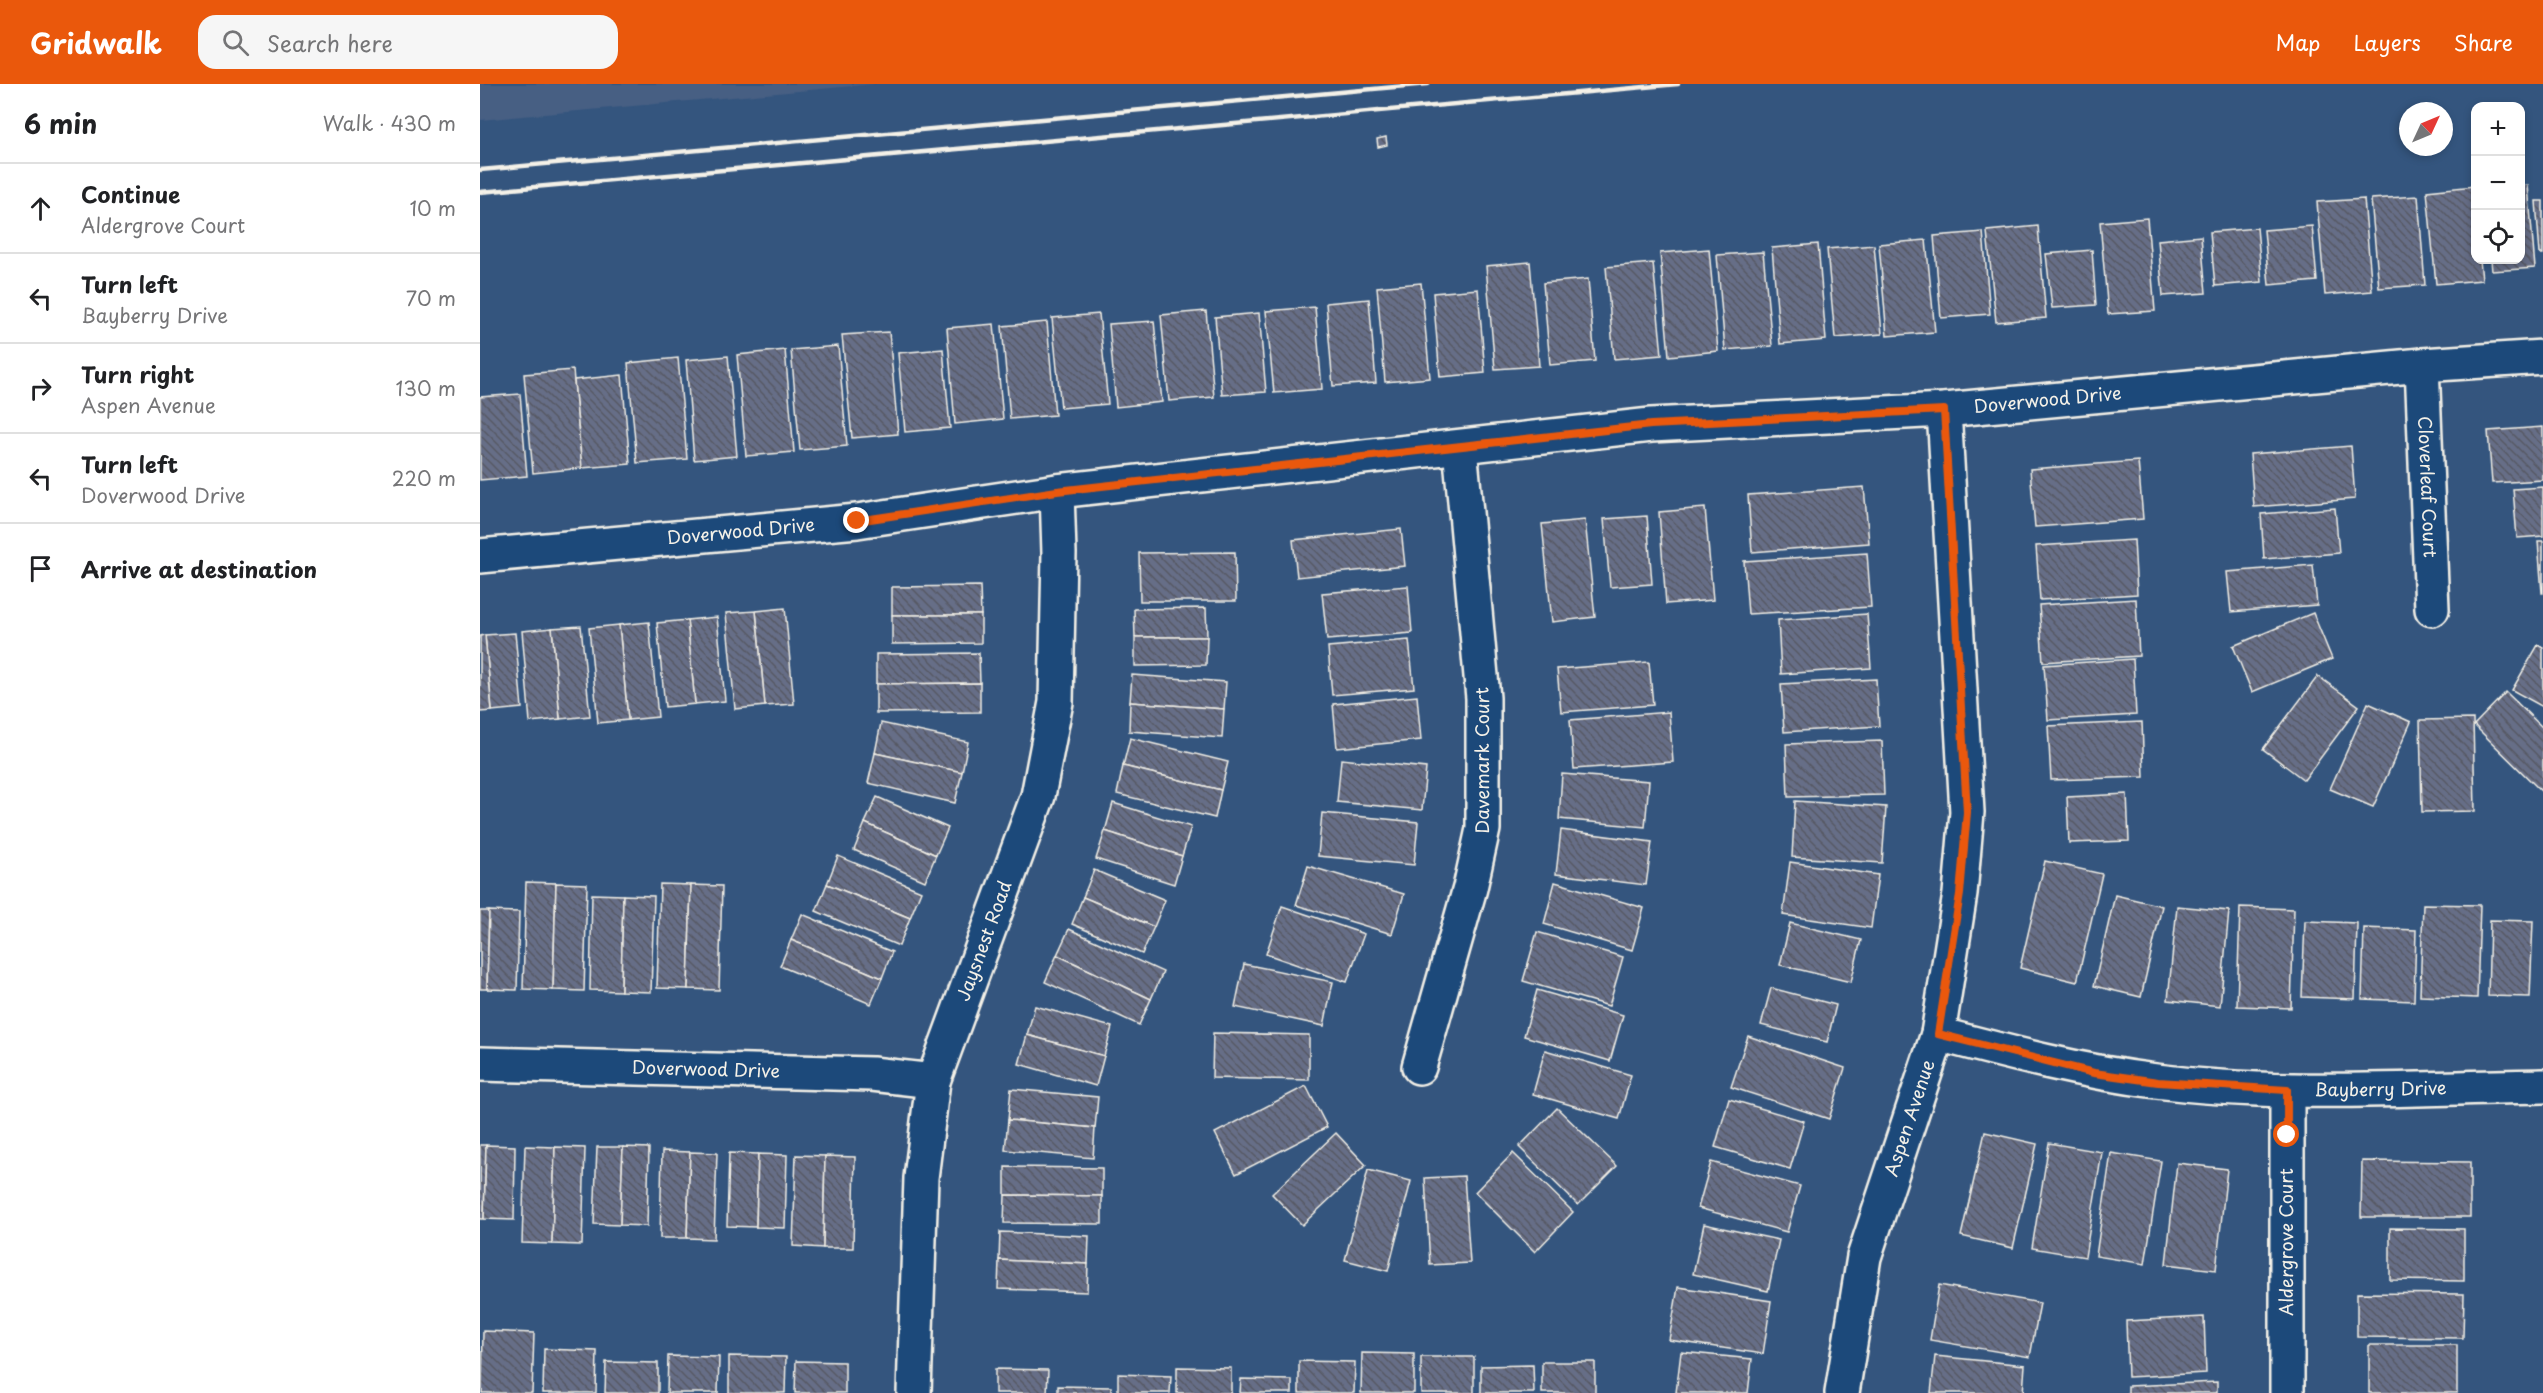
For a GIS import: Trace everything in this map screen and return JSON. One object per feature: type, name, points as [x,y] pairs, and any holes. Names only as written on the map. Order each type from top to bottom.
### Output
[{"type":"street","name":"Doverwood Drive","points":[[480,556],[857,521],[1057,491],[1651,425],[1944,410],[2422,365],[2543,357]]},
{"type":"street","name":"Cloverleaf Court","points":[[2422,365],[2432,609]]},
{"type":"street","name":"Aspen Avenue","points":[[1842,1393],[1864,1257],[1938,1034],[1960,894],[1967,812],[1944,410]]},
{"type":"street","name":"Davemark Court","points":[[1419,1067],[1470,888],[1483,829],[1483,698],[1460,447]]},
{"type":"street","name":"Jaysnest Road","points":[[914,1393],[921,1178],[933,1081],[1038,796],[1056,702],[1059,553],[1057,491]]},
{"type":"street","name":"Bayberry Drive","points":[[1938,1034],[2094,1073],[2158,1082],[2287,1090],[2543,1086]]},
{"type":"street","name":"Doverwood Drive","points":[[480,1064],[872,1074],[933,1081]]},
{"type":"street","name":"Aldergrove Court","points":[[2287,1090],[2288,1393]]},
{"type":"shaded area","points":[[480,84],[875,84],[480,120]]},
{"type":"building","points":[[1386,137],[1387,145],[1378,147],[1377,139]]},
{"type":"building","points":[[2525,185],[2528,185],[2535,268],[2492,271],[2491,264],[2525,264]]},
{"type":"building","points":[[2471,186],[2471,264],[2480,264],[2482,280],[2436,284],[2427,191]]},
{"type":"building","points":[[2418,196],[2425,285],[2379,288],[2371,199]]},
{"type":"building","points":[[2364,199],[2372,291],[2325,295],[2317,202]]},
{"type":"building","points":[[2536,201],[2543,201],[2543,254],[2540,254]]},
{"type":"building","points":[[2147,218],[2155,311],[2108,314],[2100,222]]},
{"type":"building","points":[[2038,226],[2046,318],[1996,322],[1987,231]]},
{"type":"building","points":[[2312,226],[2317,281],[2269,285],[2264,230]]},
{"type":"building","points":[[2257,228],[2262,282],[2215,286],[2210,232]]},
{"type":"building","points":[[1983,232],[1990,314],[1941,318],[1934,236]]},
{"type":"building","points":[[2201,236],[2206,293],[2163,296],[2158,240]]},
{"type":"building","points":[[1926,240],[1935,332],[1887,336],[1879,244]]},
{"type":"building","points":[[1818,244],[1826,340],[1780,344],[1772,248]]},
{"type":"building","points":[[1874,245],[1882,334],[1835,338],[1827,249]]},
{"type":"building","points":[[1709,249],[1718,351],[1669,356],[1660,253]]},
{"type":"building","points":[[2092,250],[2096,305],[2052,308],[2046,254]]},
{"type":"building","points":[[1763,252],[1772,346],[1725,350],[1717,255]]},
{"type":"building","points":[[1530,262],[1539,366],[1495,369],[1486,266]]},
{"type":"building","points":[[1653,263],[1662,355],[1614,359],[1606,267]]},
{"type":"building","points":[[1588,279],[1595,361],[1550,365],[1543,283]]},
{"type":"building","points":[[1421,283],[1430,378],[1385,382],[1377,287]]},
{"type":"building","points":[[1478,289],[1485,373],[1440,377],[1433,293]]},
{"type":"building","points":[[1369,299],[1376,383],[1333,386],[1326,303]]},
{"type":"building","points":[[1315,307],[1322,389],[1274,393],[1266,311]]},
{"type":"building","points":[[1206,311],[1214,397],[1169,401],[1161,315]]},
{"type":"building","points":[[1259,313],[1266,392],[1222,395],[1215,317]]},
{"type":"building","points":[[1099,314],[1108,404],[1061,408],[1052,318]]},
{"type":"building","points":[[1154,321],[1162,402],[1116,407],[1109,324]]},
{"type":"building","points":[[1047,322],[1055,415],[1010,419],[1002,326]]},
{"type":"building","points":[[994,324],[1003,419],[955,424],[947,328]]},
{"type":"building","points":[[889,332],[898,434],[852,438],[842,335]]},
{"type":"building","points":[[838,346],[847,446],[800,450],[791,350]]},
{"type":"building","points":[[943,349],[950,428],[905,432],[898,353]]},
{"type":"building","points":[[785,350],[794,452],[746,456],[737,355]]},
{"type":"building","points":[[728,356],[737,456],[694,460],[686,360]]},
{"type":"building","points":[[678,358],[687,459],[637,463],[628,363]]},
{"type":"building","points":[[573,370],[582,468],[533,473],[524,374]]},
{"type":"building","points":[[622,375],[630,464],[582,468],[574,380]]},
{"type":"building","points":[[520,394],[527,476],[480,480],[480,397]]},
{"type":"building","points":[[2543,427],[2543,480],[2492,483],[2488,431]]},
{"type":"building","points":[[2351,446],[2355,499],[2254,507],[2250,454]]},
{"type":"building","points":[[2138,461],[2143,519],[2035,527],[2030,469]]},
{"type":"building","points":[[1864,487],[1869,543],[1752,552],[1748,495]]},
{"type":"building","points":[[2543,487],[2543,536],[2517,538],[2513,489]]},
{"type":"building","points":[[1705,508],[1713,600],[1666,604],[1659,512]]},
{"type":"building","points":[[2335,508],[2339,553],[2264,559],[2261,514]]},
{"type":"building","points":[[1647,516],[1652,584],[1610,587],[1604,519]]},
{"type":"building","points":[[1585,520],[1595,617],[1552,622],[1542,524]]},
{"type":"building","points":[[1401,529],[1405,566],[1297,577],[1293,540]]},
{"type":"building","points":[[2134,540],[2137,594],[2040,600],[2036,546]]},
{"type":"building","points":[[2538,541],[2543,541],[2543,593],[2542,593]]},
{"type":"building","points":[[1235,552],[1236,601],[1140,601],[1139,553]]},
{"type":"building","points":[[1867,553],[1871,607],[1748,614],[1744,561]]},
{"type":"building","points":[[2313,565],[2317,605],[2231,612],[2227,572]]},
{"type":"building","points":[[980,586],[981,615],[892,615],[892,587]]},
{"type":"building","points":[[1408,586],[1412,633],[1327,640],[1322,593]]},
{"type":"building","points":[[2136,599],[2139,656],[2043,662],[2039,605]]},
{"type":"building","points":[[785,608],[794,704],[765,706],[756,611]]},
{"type":"building","points":[[1206,608],[1207,637],[1135,637],[1134,609]]},
{"type":"building","points":[[756,611],[765,706],[735,709],[726,613]]},
{"type":"building","points":[[2313,613],[2332,659],[2252,692],[2233,646]]},
{"type":"building","points":[[1867,614],[1871,668],[1781,674],[1778,620]]},
{"type":"building","points":[[892,615],[981,615],[981,643],[892,644]]},
{"type":"building","points":[[717,617],[725,701],[695,704],[687,620]]},
{"type":"building","points":[[687,620],[695,704],[665,707],[657,623]]},
{"type":"building","points":[[649,622],[658,717],[628,720],[619,625]]},
{"type":"building","points":[[619,625],[628,720],[598,723],[589,628]]},
{"type":"building","points":[[581,626],[590,716],[560,719],[552,628]]},
{"type":"building","points":[[552,628],[560,719],[530,722],[522,631]]},
{"type":"building","points":[[515,633],[522,708],[492,711],[485,635]]},
{"type":"building","points":[[485,635],[492,711],[480,712],[480,636]]},
{"type":"building","points":[[1135,637],[1207,637],[1206,665],[1135,666]]},
{"type":"building","points":[[1409,640],[1414,688],[1332,695],[1328,647]]},
{"type":"building","points":[[2538,645],[2543,648],[2543,707],[2512,690]]},
{"type":"building","points":[[979,653],[980,683],[876,684],[876,654]]},
{"type":"building","points":[[2133,659],[2136,715],[2048,720],[2044,665]]},
{"type":"building","points":[[1649,662],[1653,705],[1561,712],[1557,669]]},
{"type":"building","points":[[1132,675],[1226,682],[1224,709],[1130,702]]},
{"type":"building","points":[[2318,676],[2359,706],[2304,780],[2263,749]]},
{"type":"building","points":[[1876,679],[1879,726],[1784,732],[1781,684]]},
{"type":"building","points":[[980,683],[980,712],[876,713],[876,684]]},
{"type":"building","points":[[2506,692],[2543,728],[2543,793],[2474,725]]},
{"type":"building","points":[[1417,696],[1421,740],[1337,748],[1333,704]]},
{"type":"building","points":[[1130,702],[1224,709],[1222,738],[1129,731]]},
{"type":"building","points":[[2368,703],[2411,722],[2373,807],[2330,789]]},
{"type":"building","points":[[1669,712],[1673,762],[1574,769],[1570,720]]},
{"type":"building","points":[[2473,719],[2475,811],[2422,812],[2420,720]]},
{"type":"building","points":[[2142,722],[2144,777],[2051,780],[2048,726]]},
{"type":"building","points":[[881,723],[968,742],[962,772],[875,753]]},
{"type":"building","points":[[1130,738],[1228,762],[1221,790],[1123,766]]},
{"type":"building","points":[[1882,741],[1884,795],[1788,797],[1786,744]]},
{"type":"building","points":[[875,753],[962,772],[955,803],[868,783]]},
{"type":"building","points":[[1341,759],[1426,768],[1422,810],[1337,802]]},
{"type":"building","points":[[1123,766],[1221,790],[1215,818],[1117,794]]},
{"type":"building","points":[[1562,774],[1649,781],[1645,827],[1559,819]]},
{"type":"building","points":[[2127,794],[2129,841],[2069,843],[2067,797]]},
{"type":"building","points":[[877,797],[948,828],[936,855],[865,823]]},
{"type":"building","points":[[1795,801],[1886,807],[1882,863],[1792,857]]},
{"type":"building","points":[[1113,803],[1191,827],[1182,856],[1105,831]]},
{"type":"building","points":[[1322,813],[1418,822],[1414,865],[1318,856]]},
{"type":"building","points":[[865,823],[936,855],[925,881],[854,850]]},
{"type":"building","points":[[1561,830],[1652,842],[1646,885],[1556,874]]},
{"type":"building","points":[[1105,831],[1182,856],[1174,884],[1096,859]]},
{"type":"building","points":[[838,856],[921,891],[910,918],[827,884]]},
{"type":"building","points":[[2045,861],[2102,874],[2077,982],[2020,968]]},
{"type":"building","points":[[1790,862],[1878,875],[1871,928],[1783,915]]},
{"type":"building","points":[[1308,866],[1404,894],[1392,934],[1296,905]]},
{"type":"building","points":[[1094,870],[1165,900],[1154,927],[1083,897]]},
{"type":"building","points":[[526,882],[556,883],[553,990],[523,989]]},
{"type":"building","points":[[1555,882],[1644,908],[1632,950],[1544,924]]},
{"type":"building","points":[[556,883],[587,884],[584,991],[553,990]]},
{"type":"building","points":[[660,884],[691,885],[688,989],[657,988]]},
{"type":"building","points":[[827,884],[910,918],[899,946],[816,911]]},
{"type":"building","points":[[691,885],[722,886],[719,990],[688,989]]},
{"type":"building","points":[[592,894],[623,895],[621,991],[590,990]]},
{"type":"building","points":[[623,895],[654,896],[651,992],[621,991]]},
{"type":"building","points":[[2115,895],[2162,906],[2141,997],[2094,986]]},
{"type":"building","points":[[1083,897],[1154,927],[1142,954],[1072,924]]},
{"type":"building","points":[[2423,904],[2480,905],[2477,998],[2420,996]]},
{"type":"building","points":[[1282,906],[1364,934],[1347,982],[1266,954]]},
{"type":"building","points":[[2177,906],[2229,911],[2220,1006],[2168,1000]]},
{"type":"building","points":[[2240,907],[2294,909],[2291,1008],[2237,1006]]},
{"type":"building","points":[[480,911],[489,911],[487,989],[480,989]]},
{"type":"building","points":[[489,911],[519,912],[517,990],[487,989]]},
{"type":"building","points":[[802,914],[892,952],[882,978],[791,940]]},
{"type":"building","points":[[2490,920],[2533,921],[2530,997],[2488,996]]},
{"type":"building","points":[[2305,921],[2357,923],[2355,999],[2302,997]]},
{"type":"building","points":[[1790,923],[1861,940],[1851,982],[1780,965]]},
{"type":"building","points":[[2364,928],[2416,930],[2414,1001],[2362,999]]},
{"type":"building","points":[[1069,929],[1163,972],[1151,999],[1057,955]]},
{"type":"building","points":[[1537,932],[1623,957],[1609,1006],[1523,981]]},
{"type":"building","points":[[791,940],[882,978],[871,1004],[780,966]]},
{"type":"building","points":[[1057,955],[1151,999],[1139,1025],[1045,982]]},
{"type":"building","points":[[1244,964],[1333,982],[1324,1026],[1235,1007]]},
{"type":"building","points":[[1771,988],[1836,1005],[1827,1042],[1761,1025]]},
{"type":"building","points":[[1537,990],[1623,1015],[1610,1061],[1524,1036]]},
{"type":"building","points":[[1035,1006],[1112,1027],[1104,1056],[1027,1035]]},
{"type":"building","points":[[1213,1033],[1309,1035],[1309,1080],[1212,1078]]},
{"type":"building","points":[[1027,1035],[1104,1056],[1096,1086],[1019,1064]]},
{"type":"building","points":[[1748,1036],[1845,1068],[1829,1119],[1731,1087]]},
{"type":"building","points":[[1545,1050],[1631,1075],[1619,1119],[1533,1094]]},
{"type":"building","points":[[1306,1086],[1327,1127],[1236,1174],[1215,1133]]},
{"type":"building","points":[[1011,1089],[1098,1097],[1095,1128],[1008,1120]]},
{"type":"building","points":[[1729,1099],[1804,1121],[1790,1169],[1715,1147]]},
{"type":"building","points":[[1557,1108],[1617,1166],[1578,1205],[1519,1147]]},
{"type":"building","points":[[1008,1120],[1095,1128],[1093,1158],[1005,1150]]},
{"type":"building","points":[[1985,1132],[2037,1144],[2013,1248],[1961,1236]]},
{"type":"building","points":[[1336,1133],[1366,1165],[1302,1225],[1272,1194]]},
{"type":"building","points":[[2049,1143],[2102,1152],[2085,1257],[2032,1248]]},
{"type":"building","points":[[480,1145],[486,1145],[484,1219],[480,1219]]},
{"type":"building","points":[[486,1145],[515,1146],[514,1220],[484,1219]]},
{"type":"building","points":[[525,1146],[555,1147],[552,1244],[522,1243]]},
{"type":"building","points":[[555,1147],[585,1148],[582,1245],[552,1244]]},
{"type":"building","points":[[597,1147],[623,1147],[620,1225],[594,1224]]},
{"type":"building","points":[[623,1147],[649,1148],[647,1226],[620,1225]]},
{"type":"building","points":[[662,1151],[690,1152],[687,1238],[660,1238]]},
{"type":"building","points":[[690,1152],[717,1153],[714,1239],[687,1238]]},
{"type":"building","points":[[729,1153],[758,1154],[756,1227],[727,1226]]},
{"type":"building","points":[[1513,1153],[1573,1212],[1535,1252],[1475,1192]]},
{"type":"building","points":[[2111,1153],[2161,1161],[2145,1264],[2096,1256]]},
{"type":"building","points":[[758,1154],[787,1155],[785,1228],[756,1227]]},
{"type":"building","points":[[796,1155],[825,1156],[823,1248],[793,1246]]},
{"type":"building","points":[[825,1156],[855,1157],[853,1248],[823,1248]]},
{"type":"building","points":[[2362,1161],[2470,1162],[2470,1217],[2361,1217]]},
{"type":"building","points":[[1711,1162],[1800,1186],[1787,1232],[1698,1208]]},
{"type":"building","points":[[2177,1163],[2227,1169],[2216,1270],[2166,1264]]},
{"type":"building","points":[[1005,1167],[1102,1168],[1102,1196],[1005,1195]]},
{"type":"building","points":[[1368,1170],[1411,1181],[1388,1271],[1345,1260]]},
{"type":"building","points":[[1464,1176],[1470,1263],[1430,1265],[1425,1178]]},
{"type":"building","points":[[1005,1195],[1102,1196],[1102,1224],[1004,1223]]},
{"type":"building","points":[[1704,1224],[1779,1240],[1768,1291],[1693,1274]]},
{"type":"building","points":[[2390,1228],[2464,1229],[2464,1281],[2390,1280]]},
{"type":"building","points":[[1000,1232],[1089,1236],[1088,1264],[999,1260]]},
{"type":"building","points":[[999,1260],[1088,1264],[1087,1292],[998,1289]]},
{"type":"building","points":[[1939,1285],[2040,1303],[2030,1357],[1930,1340]]},
{"type":"building","points":[[1678,1287],[1771,1301],[1763,1354],[1669,1340]]},
{"type":"building","points":[[2357,1293],[2464,1294],[2463,1338],[2357,1337]]},
{"type":"building","points":[[2204,1317],[2206,1373],[2128,1377],[2126,1321]]},
{"type":"building","points":[[483,1331],[534,1333],[532,1393],[482,1393]]},
{"type":"building","points":[[2369,1345],[2457,1345],[2457,1393],[2369,1393]]},
{"type":"building","points":[[544,1349],[597,1351],[596,1393],[543,1393]]},
{"type":"building","points":[[1681,1352],[1752,1359],[1748,1393],[1676,1393]]},
{"type":"building","points":[[1362,1353],[1414,1354],[1414,1393],[1361,1393]]},
{"type":"building","points":[[668,1356],[719,1357],[718,1393],[667,1393]]},
{"type":"building","points":[[729,1356],[786,1357],[785,1393],[729,1393]]},
{"type":"building","points":[[1935,1356],[2025,1365],[2023,1393],[1931,1393]]},
{"type":"building","points":[[1421,1357],[1474,1357],[1474,1393],[1421,1393]]},
{"type":"building","points":[[796,1361],[845,1362],[845,1393],[795,1393]]},
{"type":"building","points":[[1299,1361],[1355,1362],[1354,1393],[1299,1393]]},
{"type":"building","points":[[606,1362],[658,1363],[658,1393],[605,1393]]},
{"type":"building","points":[[1542,1362],[1595,1362],[1595,1393],[1542,1393]]},
{"type":"building","points":[[1533,1365],[1534,1393],[1481,1393],[1481,1366]]},
{"type":"building","points":[[1177,1367],[1231,1368],[1231,1393],[1177,1393]]},
{"type":"building","points":[[995,1369],[1048,1370],[1047,1393],[995,1393]]},
{"type":"building","points":[[1118,1374],[1171,1376],[1170,1393],[1118,1393]]},
{"type":"building","points":[[1241,1379],[1292,1380],[1292,1393],[1240,1393]]},
{"type":"building","points":[[2217,1382],[2217,1393],[2128,1393],[2128,1386]]},
{"type":"building","points":[[1058,1386],[1111,1387],[1111,1393],[1058,1393]]},
{"type":"railway","points":[[480,170],[1428,84]]},
{"type":"railway","points":[[480,192],[1678,84]]},
{"type":"route","points":[[857,521],[1057,491],[1651,425],[1944,410],[1967,812],[1960,894],[1938,1034],[2094,1073],[2158,1082],[2287,1090],[2287,1135]]}]
